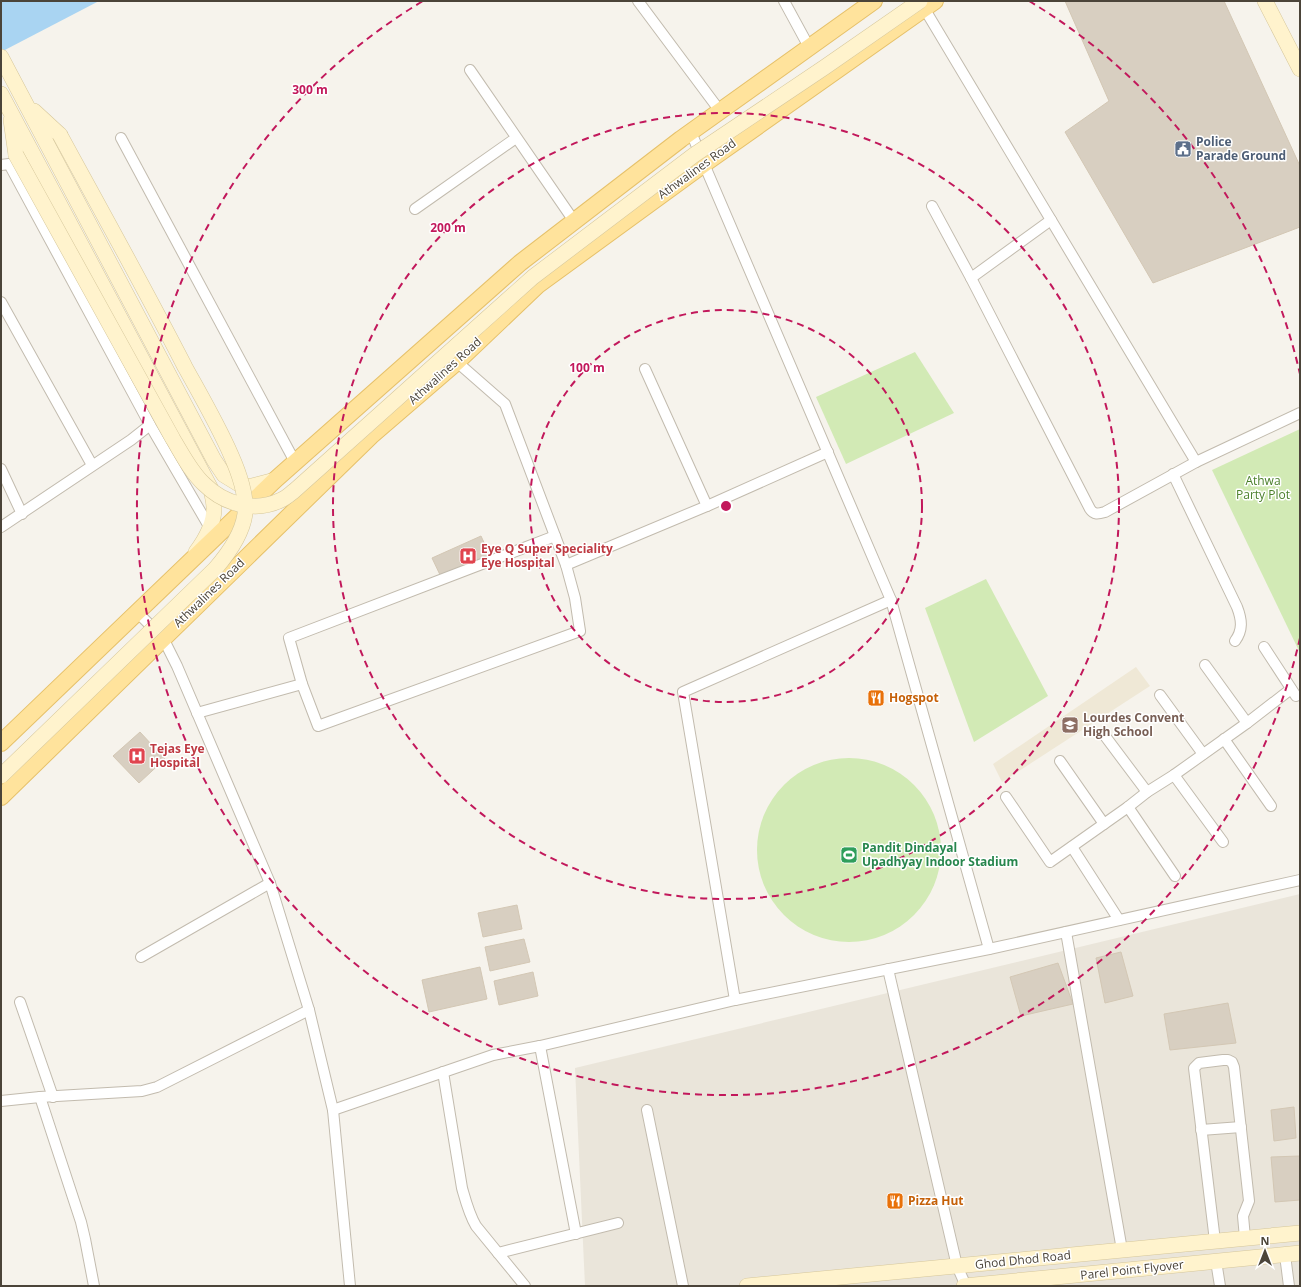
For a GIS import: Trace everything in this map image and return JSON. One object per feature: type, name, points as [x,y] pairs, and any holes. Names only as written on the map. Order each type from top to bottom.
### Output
[{"type":"main road","points":[[1,743],[183,568],[213,532],[275,480],[520,263],[691,132],[874,1]]},
{"type":"main road","points":[[1265,1],[1300,69]]},
{"type":"main road","points":[[6,103],[16,155],[172,438],[190,467],[204,484],[217,495],[228,500],[250,506],[270,504],[282,500],[294,491],[533,277],[694,155],[825,67],[926,3]]},
{"type":"main road","name":"Athwalines Road","points":[[1,797],[162,638],[371,436],[457,362],[538,285],[926,3]]},
{"type":"main road","points":[[1,57],[220,470],[224,476],[242,486],[252,486],[275,480]]},
{"type":"main road","points":[[1,776],[215,569],[236,540],[245,514],[241,482],[231,455],[172,341],[60,135],[25,101]]},
{"type":"main road","points":[[6,103],[211,489],[214,509],[213,532]]},
{"type":"main road","points":[[386,382],[406,406]]},
{"type":"main road","name":"Ghod Dhod Road","points":[[746,1286],[1300,1233]]},
{"type":"main road","name":"Parel Point Flyover","points":[[966,1286],[1300,1253]]},
{"type":"street","points":[[638,1],[720,111]]},
{"type":"street","points":[[784,1],[809,47]]},
{"type":"street","points":[[926,3],[1051,220],[1196,462]]},
{"type":"street","points":[[470,70],[574,221]]},
{"type":"street","points":[[691,132],[891,600],[989,949]]},
{"type":"street","points":[[121,138],[295,462]]},
{"type":"street","points":[[415,209],[516,138]]},
{"type":"street","points":[[1,165],[9,164],[150,426],[213,532]]},
{"type":"street","points":[[932,206],[1092,511],[1097,514],[1105,512],[1196,462],[1300,413]]},
{"type":"street","points":[[971,278],[1051,220]]},
{"type":"street","points":[[1,302],[92,465]]},
{"type":"street","points":[[457,362],[505,404],[566,565],[575,598],[580,631],[318,726],[302,684],[289,638],[555,536]]},
{"type":"street","points":[[645,369],[707,506]]},
{"type":"street","points":[[1,527],[150,426]]},
{"type":"street","points":[[566,565],[707,506],[828,452]]},
{"type":"street","points":[[1,469],[22,514]]},
{"type":"street","points":[[1173,474],[1237,607],[1242,622],[1240,634],[1235,641]]},
{"type":"street","points":[[735,1000],[683,692],[891,600]]},
{"type":"street","points":[[137,612],[162,638],[177,666],[270,883],[309,1010],[332,1110],[350,1286]]},
{"type":"street","points":[[1006,797],[1050,862],[1247,722],[1293,693],[1264,647]]},
{"type":"street","points":[[1205,665],[1247,722]]},
{"type":"street","points":[[197,713],[302,684]]},
{"type":"street","points":[[1160,695],[1203,754]]},
{"type":"street","points":[[1105,736],[1147,792]]},
{"type":"street","points":[[1224,739],[1272,806]]},
{"type":"street","points":[[1060,761],[1104,824]]},
{"type":"street","points":[[1174,775],[1223,842]]},
{"type":"street","points":[[1128,807],[1176,876]]},
{"type":"street","points":[[1072,847],[1119,920]]},
{"type":"street","points":[[332,1110],[493,1055],[540,1046],[735,1000],[989,949],[1300,880]]},
{"type":"street","points":[[141,958],[270,883]]},
{"type":"street","points":[[1066,932],[1122,1250]]},
{"type":"street","points":[[888,969],[957,1266],[966,1286]]},
{"type":"street","points":[[20,1002],[53,1097]]},
{"type":"street","points":[[1,1101],[40,1097],[142,1091],[157,1087],[309,1010]]},
{"type":"street","points":[[540,1046],[576,1234]]},
{"type":"street","points":[[1215,1241],[1194,1068],[1199,1063],[1223,1060],[1232,1062],[1234,1066],[1250,1201],[1243,1216],[1245,1238]]},
{"type":"street","points":[[443,1072],[462,1188],[470,1215],[476,1226],[525,1286]]},
{"type":"street","points":[[40,1097],[86,1239],[94,1286]]},
{"type":"street","points":[[647,1110],[683,1286]]},
{"type":"street","points":[[1201,1130],[1240,1126]]},
{"type":"street","points":[[498,1253],[618,1223]]},
{"type":"street","points":[[1285,1255],[1289,1286]]},
{"type":"street","points":[[1216,1261],[1220,1286]]},
{"type":"shaded area","name":"Lourdes Convent High School","points":[[1136,667],[1150,686],[1002,782],[993,764]]},
{"type":"shaded area","points":[[1300,894],[1300,1286],[585,1286],[575,1068]]},
{"type":"green space","points":[[915,352],[954,413],[846,464],[816,397]]},
{"type":"green space","name":"Athwa Party Plot","points":[[1300,429],[1300,653],[1212,470]]},
{"type":"green space","points":[[986,579],[1048,696],[974,742],[925,608]]},
{"type":"green space","name":"Pandit Dindayal Upadhyay Indoor Stadium","points":[[840,758],[858,758],[884,765],[900,773],[914,785],[926,799],[934,815],[941,841],[941,859],[934,885],[926,901],[914,915],[900,927],[876,938],[858,942],[840,942],[822,938],[798,927],[784,915],[772,901],[761,877],[757,859],[757,841],[761,823],[772,799],[784,785],[798,773],[822,762]]},
{"type":"water","points":[[1,1],[99,1],[1,52]]},
{"type":"building","name":"Police Parade Ground","points":[[1065,1],[1224,1],[1300,166],[1300,227],[1153,283],[1065,132],[1109,101]]},
{"type":"building","points":[[481,536],[492,560],[442,579],[432,558]]},
{"type":"building","points":[[140,732],[165,759],[139,783],[113,756]]},
{"type":"building","points":[[517,905],[522,929],[483,937],[478,913]]},
{"type":"building","points":[[524,939],[530,962],[490,971],[485,947]]},
{"type":"building","points":[[1121,952],[1133,996],[1105,1003],[1096,958]]},
{"type":"building","points":[[1058,963],[1073,1004],[1021,1016],[1010,977]]},
{"type":"building","points":[[480,967],[487,999],[429,1012],[422,980]]},
{"type":"building","points":[[533,972],[538,996],[499,1005],[494,981]]},
{"type":"building","points":[[1228,1003],[1236,1043],[1170,1050],[1164,1014]]},
{"type":"building","points":[[1294,1107],[1296,1138],[1274,1141],[1271,1110]]},
{"type":"building","points":[[1300,1156],[1300,1200],[1275,1202],[1271,1157]]},
{"type":"place","name":"Police Parade Ground","points":[[1183,149]]},
{"type":"place","name":"Eye Q Super Speciality Eye Hospital","points":[[468,556]]},
{"type":"place","name":"Hogspot","points":[[876,698]]},
{"type":"place","name":"Lourdes Convent High School","points":[[1070,725]]},
{"type":"place","name":"Tejas Eye Hospital","points":[[137,756]]},
{"type":"place","name":"Pandit Dindayal Upadhyay Indoor Stadium","points":[[849,855]]},
{"type":"place","name":"Pizza Hut","points":[[895,1201]]}]
